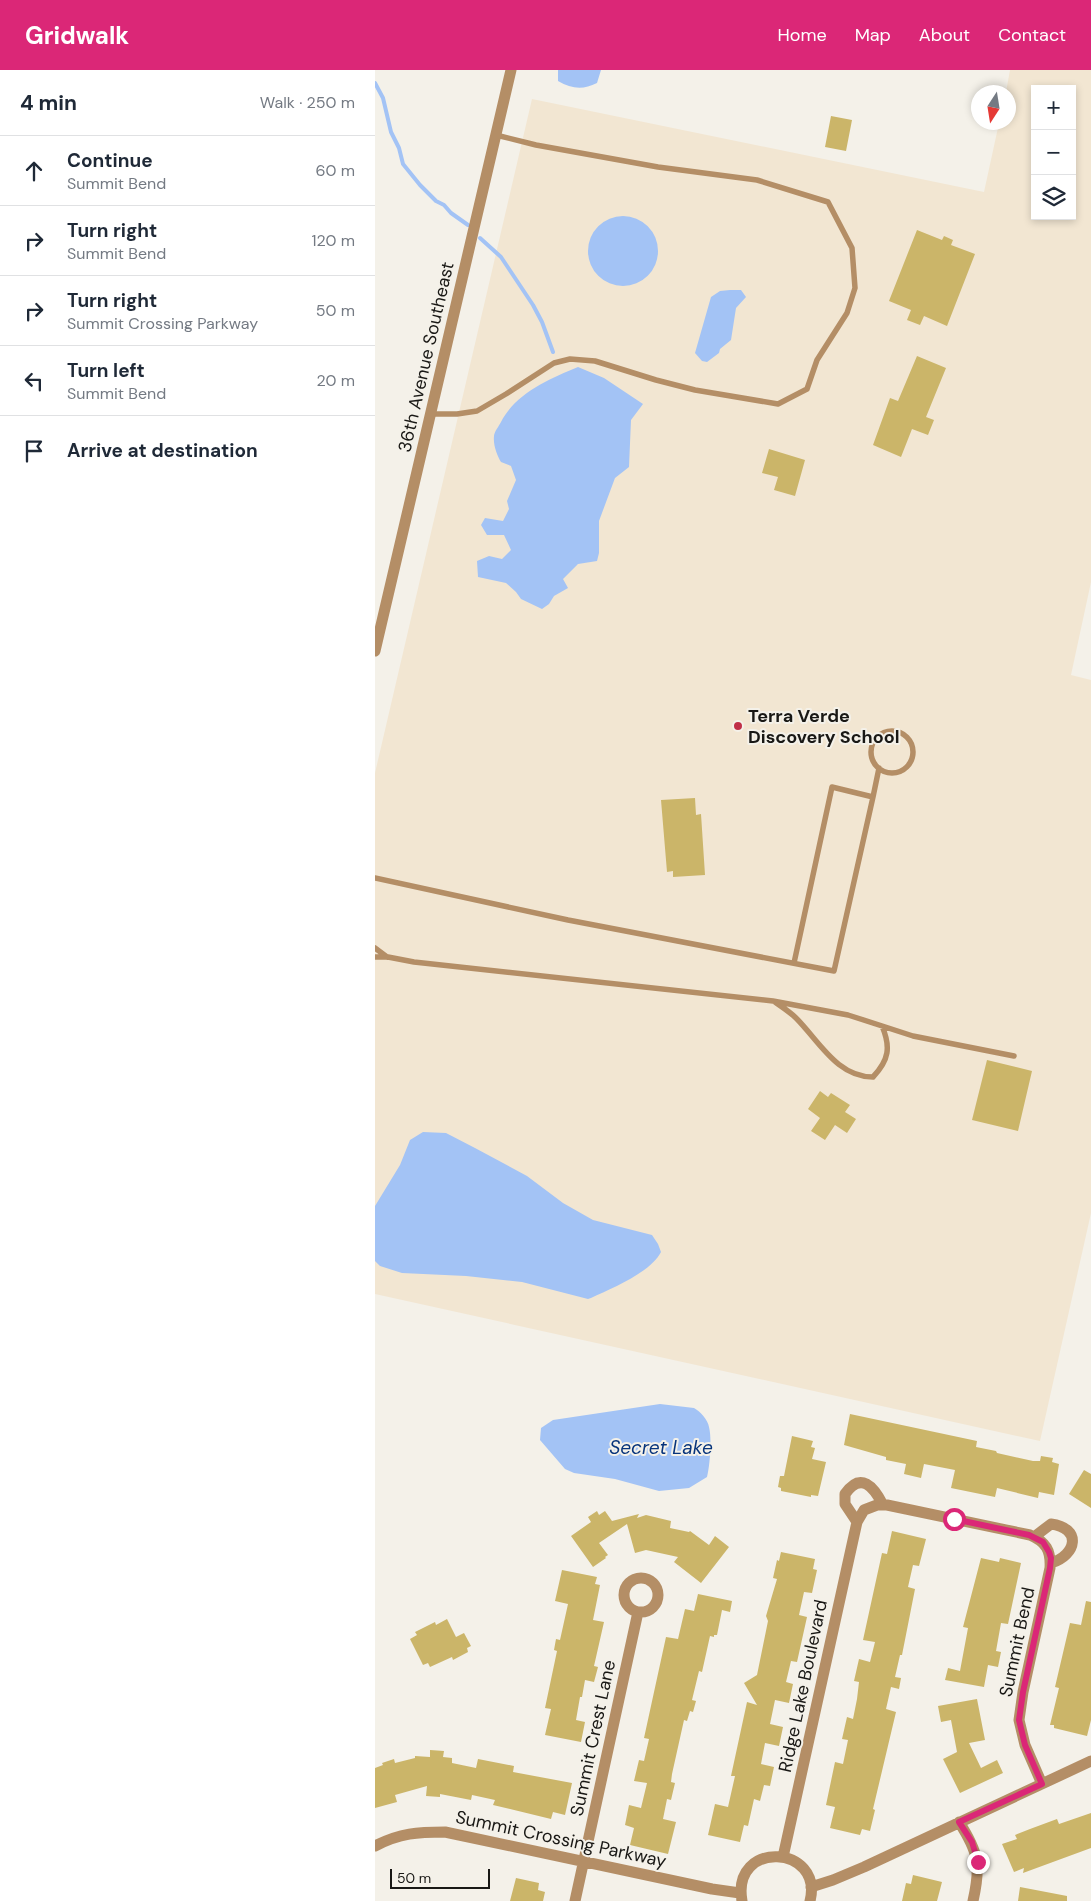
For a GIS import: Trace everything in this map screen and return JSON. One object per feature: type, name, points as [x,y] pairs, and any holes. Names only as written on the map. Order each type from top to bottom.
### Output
[{"type":"street","name":"36th Avenue Southeast","points":[[375,651],[511,70]]},
{"type":"street","points":[[883,1505],[877,1492],[871,1486],[859,1482],[853,1484],[845,1494],[845,1504],[857,1522],[864,1510],[877,1505],[903,1507],[1034,1537],[1047,1546],[1051,1563],[1067,1553],[1073,1542],[1072,1535],[1064,1526],[1051,1524],[1034,1537]]},
{"type":"street","name":"Ridge Lake Boulevard","points":[[783,1857],[857,1522]]},
{"type":"street","name":"Summit Bend","points":[[1042,1784],[1025,1745],[1019,1720],[1023,1692],[1051,1563]]},
{"type":"street","name":"Summit Crest Lane","points":[[575,1901],[638,1612]]},
{"type":"street","points":[[811,1887],[857,1870],[1091,1761]]},
{"type":"street","points":[[959,1822],[972,1842],[978,1862],[977,1883],[973,1901]]},
{"type":"street","name":"Summit Crossing Parkway","points":[[375,1846],[397,1836],[418,1832],[445,1832],[584,1860],[741,1897]]},
{"type":"street","points":[[741,1897],[742,1879],[753,1864],[768,1857],[783,1857],[801,1866],[806,1873],[811,1887],[810,1901]]},
{"type":"lane","points":[[431,414],[457,414],[477,411],[554,363],[570,359],[595,361],[695,390],[778,404],[807,389],[817,360],[847,313],[855,288],[852,248],[828,202],[757,180],[658,167],[536,145],[496,135]]},
{"type":"lane","points":[[375,878],[567,920],[834,971],[879,768],[872,757],[873,744],[877,738],[889,731],[903,734],[912,744],[913,751],[910,764],[899,772],[885,772],[879,768]]},
{"type":"lane","points":[[793,962],[832,787],[873,797]]},
{"type":"lane","points":[[375,948],[388,957]]},
{"type":"lane","points":[[375,958],[388,957],[414,962],[773,1001],[848,1015],[913,1036],[1014,1056]]},
{"type":"lane","points":[[773,1001],[796,1017],[830,1057],[848,1071],[863,1077],[873,1077],[887,1059],[887,1038],[883,1026]]},
{"type":"shaded area","name":"Terra Verde Discovery School","points":[[1010,70],[1091,70],[1091,582],[1071,675],[1091,680],[1091,1213],[1040,1441],[375,1294],[375,773],[532,99],[984,192],[997,130],[1016,130],[1016,85],[1007,85]]},
{"type":"water","points":[[558,70],[601,70],[597,83],[577,88],[558,81]]},
{"type":"water","points":[[623,216],[642,222],[652,232],[658,251],[652,270],[642,280],[623,286],[604,280],[594,270],[588,251],[594,232],[604,222]]},
{"type":"water","points":[[741,290],[746,297],[736,308],[731,340],[707,362],[702,361],[695,353],[711,297],[720,291]]},
{"type":"water","points":[[578,367],[604,378],[643,404],[631,420],[629,467],[615,478],[599,521],[599,553],[597,561],[578,564],[563,579],[568,588],[554,596],[549,604],[542,609],[521,599],[506,583],[478,577],[477,561],[489,556],[502,559],[511,550],[504,535],[487,535],[481,525],[485,518],[503,521],[509,509],[507,501],[516,480],[511,466],[501,462],[498,456],[494,434],[507,412],[524,395],[545,382]]},
{"type":"water","points":[[423,1132],[446,1133],[475,1148],[527,1176],[563,1203],[593,1220],[652,1235],[661,1252],[656,1260],[640,1273],[588,1299],[522,1282],[466,1276],[402,1273],[380,1266],[375,1261],[375,1206],[400,1165],[410,1140]]},
{"type":"water","name":"Secret Lake","points":[[660,1404],[694,1408],[699,1411],[708,1424],[710,1432],[710,1459],[707,1477],[689,1488],[659,1491],[615,1479],[574,1473],[565,1469],[540,1440],[541,1428],[553,1420]]},
{"type":"building","points":[[831,116],[852,120],[846,151],[825,147]]},
{"type":"building","points":[[917,230],[942,240],[944,236],[953,240],[951,245],[975,254],[947,326],[924,316],[920,325],[907,320],[911,310],[889,301]]},
{"type":"building","points":[[917,356],[946,368],[926,417],[934,420],[928,435],[912,429],[901,457],[873,445],[890,398],[898,401]]},
{"type":"building","points":[[769,449],[805,460],[795,496],[774,490],[778,477],[762,473]]},
{"type":"building","points":[[695,798],[696,815],[701,814],[705,875],[673,877],[673,871],[667,872],[661,800]]},
{"type":"building","points":[[987,1060],[1032,1071],[1018,1131],[972,1120]]},
{"type":"building","points":[[820,1091],[828,1097],[831,1093],[850,1105],[845,1112],[856,1119],[847,1133],[835,1125],[825,1140],[811,1131],[820,1118],[808,1109]]},
{"type":"building","points":[[850,1414],[977,1441],[976,1447],[1033,1461],[1040,1461],[1041,1456],[1053,1458],[1052,1462],[1059,1464],[1054,1495],[1039,1492],[1038,1498],[997,1488],[995,1497],[951,1488],[955,1470],[924,1464],[921,1478],[904,1474],[906,1464],[886,1460],[886,1457],[844,1445]]},
{"type":"building","points":[[792,1436],[813,1441],[811,1447],[815,1448],[812,1459],[826,1462],[818,1496],[811,1495],[811,1497],[781,1491],[781,1488],[778,1487],[780,1476],[784,1476]]},
{"type":"building","points":[[1084,1470],[1091,1474],[1091,1508],[1069,1494]]},
{"type":"building","points":[[597,1511],[599,1515],[605,1511],[612,1521],[639,1514],[637,1518],[646,1515],[671,1521],[670,1528],[690,1531],[709,1545],[715,1536],[729,1547],[701,1583],[674,1562],[678,1557],[646,1550],[635,1553],[627,1524],[599,1543],[608,1555],[593,1567],[571,1536],[591,1522],[588,1517]]},
{"type":"building","points":[[892,1531],[926,1539],[919,1566],[913,1565],[908,1587],[915,1589],[902,1655],[900,1655],[895,1677],[901,1678],[899,1689],[891,1687],[886,1709],[896,1712],[873,1809],[875,1810],[870,1831],[862,1829],[860,1835],[830,1828],[835,1807],[826,1805],[835,1762],[843,1764],[848,1740],[842,1739],[847,1717],[853,1719],[859,1682],[854,1681],[859,1659],[870,1662],[875,1642],[863,1640],[882,1553],[887,1554]]},
{"type":"building","points":[[781,1552],[815,1559],[813,1569],[817,1570],[812,1593],[804,1592],[799,1615],[807,1617],[797,1662],[791,1661],[786,1682],[793,1684],[789,1703],[775,1700],[770,1724],[783,1727],[779,1746],[765,1743],[761,1764],[774,1767],[770,1786],[764,1785],[760,1801],[754,1799],[748,1826],[744,1825],[740,1842],[708,1835],[715,1804],[728,1807],[735,1776],[731,1776],[747,1702],[757,1705],[744,1683],[757,1675],[768,1621],[766,1616],[777,1579],[773,1578]]},
{"type":"building","points":[[981,1558],[999,1562],[1000,1558],[1021,1563],[1008,1624],[1001,1623],[996,1651],[1001,1652],[998,1667],[988,1665],[984,1687],[945,1680],[948,1668],[960,1671],[968,1628],[963,1627]]},
{"type":"building","points":[[562,1570],[597,1577],[595,1584],[600,1585],[593,1620],[604,1622],[594,1666],[598,1667],[594,1682],[585,1680],[582,1697],[580,1697],[576,1720],[585,1722],[581,1742],[545,1735],[551,1709],[545,1708],[557,1651],[554,1650],[556,1639],[560,1640],[568,1604],[555,1601]]},
{"type":"building","points":[[698,1594],[732,1601],[730,1612],[722,1610],[717,1635],[714,1635],[714,1637],[710,1636],[702,1672],[699,1671],[692,1700],[696,1701],[693,1712],[690,1711],[687,1721],[684,1720],[672,1774],[671,1782],[675,1783],[671,1800],[667,1799],[663,1819],[676,1822],[668,1854],[630,1845],[634,1828],[625,1825],[629,1805],[641,1808],[647,1783],[634,1781],[639,1760],[644,1761],[649,1739],[644,1738],[666,1637],[678,1639],[685,1609],[694,1611]]},
{"type":"building","points":[[1086,1601],[1091,1602],[1091,1720],[1087,1736],[1054,1728],[1054,1725],[1050,1725],[1059,1688],[1055,1687],[1070,1623],[1081,1625]]},
{"type":"building","points":[[447,1619],[456,1637],[464,1633],[471,1646],[467,1648],[468,1652],[453,1660],[452,1657],[430,1667],[428,1663],[423,1665],[410,1639],[417,1635],[415,1632],[435,1622],[436,1625]]},
{"type":"building","points":[[977,1699],[985,1740],[969,1743],[981,1768],[997,1760],[1003,1773],[960,1793],[943,1759],[957,1752],[951,1720],[941,1722],[938,1706]]},
{"type":"building","points":[[430,1750],[444,1751],[443,1757],[452,1758],[452,1763],[476,1768],[478,1759],[514,1766],[513,1772],[572,1783],[565,1815],[553,1812],[551,1819],[493,1805],[495,1800],[472,1795],[471,1800],[440,1794],[440,1797],[426,1796],[427,1786],[395,1795],[397,1802],[375,1808],[375,1768],[383,1765],[382,1763],[394,1759],[395,1763],[415,1758],[415,1756],[430,1757]]},
{"type":"building","points":[[1091,1813],[1091,1848],[1023,1873],[1024,1868],[1014,1872],[1002,1844],[1017,1839],[1015,1835],[1057,1819],[1059,1824]]},
{"type":"building","points":[[913,1875],[942,1882],[937,1901],[902,1901],[906,1883],[911,1884]]},
{"type":"building","points":[[516,1878],[539,1883],[538,1890],[545,1892],[543,1901],[510,1901]]},
{"type":"building","points":[[1020,1887],[1067,1896],[1067,1901],[1018,1901]]},
{"type":"waterway","points":[[375,83],[383,98],[391,132],[399,148],[403,164],[436,201],[444,205],[451,213],[468,225]]},
{"type":"waterway","points":[[480,238],[501,257],[533,305],[542,322],[553,352]]},
{"type":"place","name":"Terra Verde Discovery School","points":[[738,726]]},
{"type":"route","points":[[954,1519],[1038,1538],[1047,1546],[1051,1558],[1023,1692],[1019,1720],[1025,1745],[1042,1784],[959,1822],[972,1842],[978,1862]]}]
